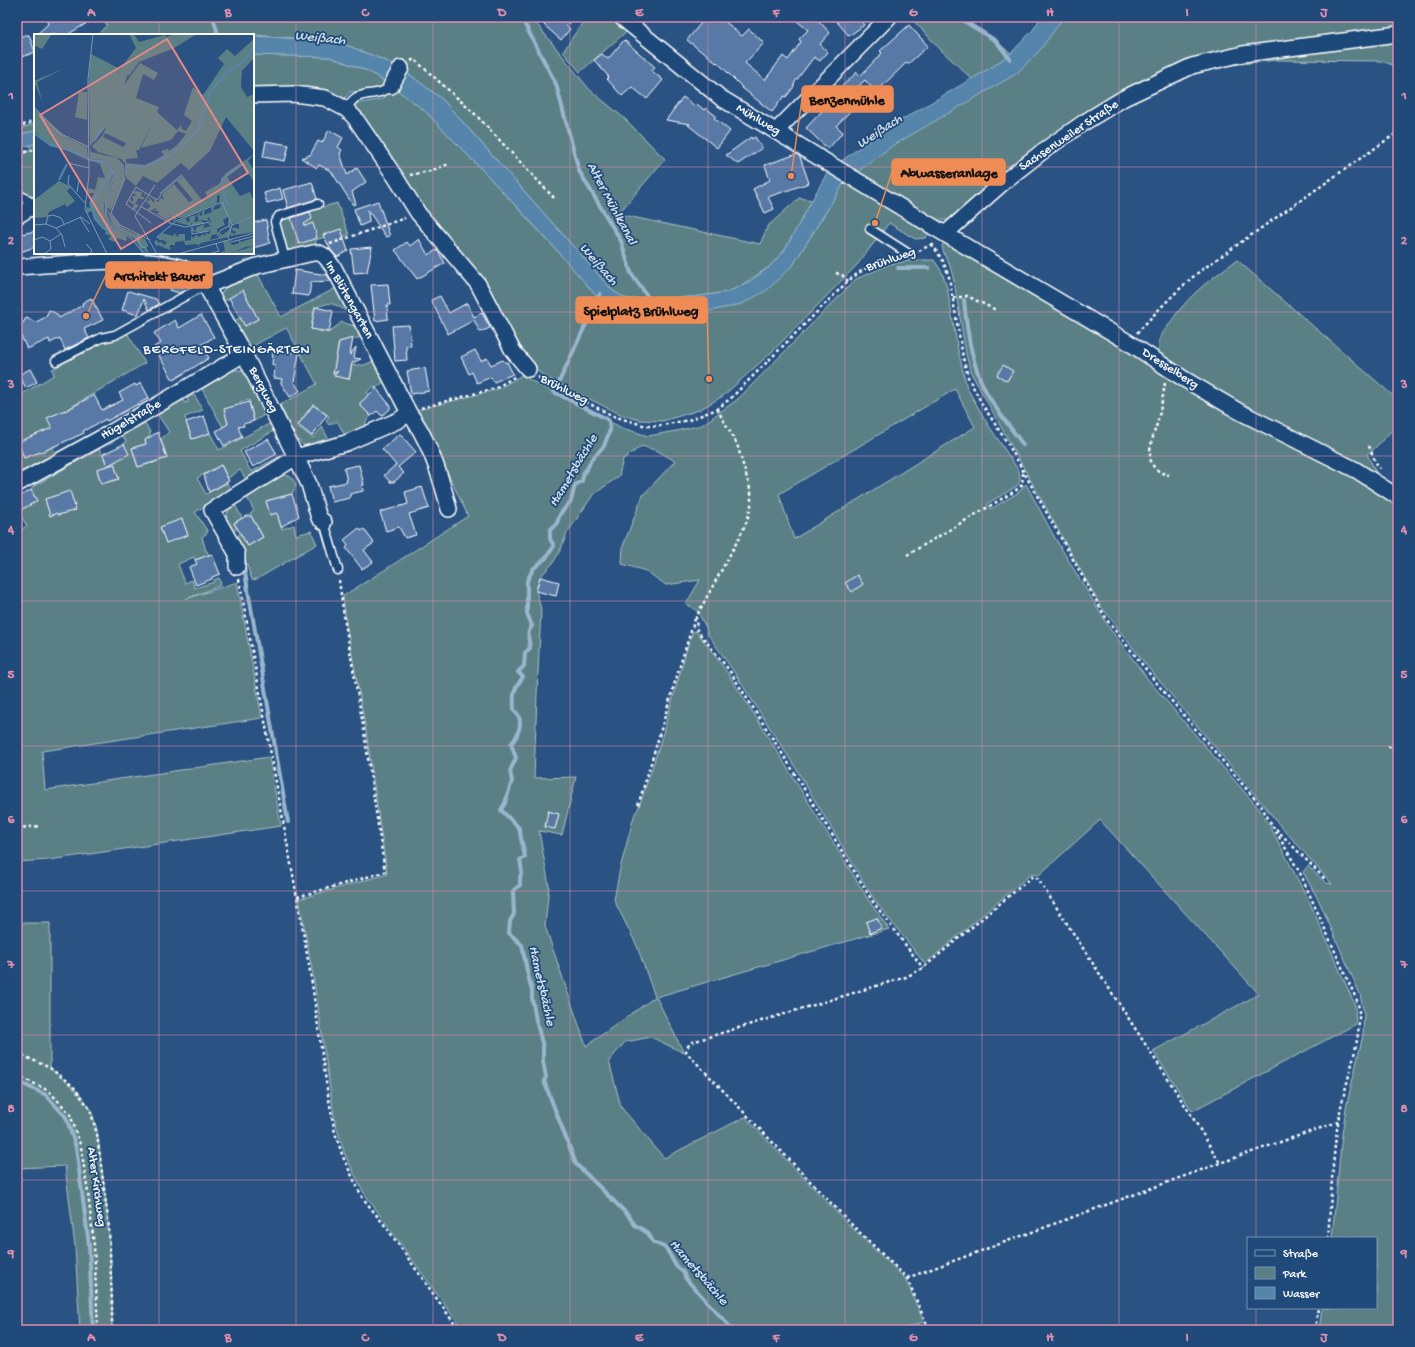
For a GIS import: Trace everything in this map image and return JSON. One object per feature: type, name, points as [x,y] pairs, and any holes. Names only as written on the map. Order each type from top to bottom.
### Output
[{"type":"street","name":"Mühlweg","points":[[621,17],[721,98],[945,234]]},
{"type":"street","points":[[776,131],[889,17]]},
{"type":"street","name":"Sachsenweiler Straße","points":[[945,234],[1006,180],[1043,150],[1124,98],[1192,66],[1243,54],[1398,34]]},
{"type":"street","points":[[391,86],[401,68]]},
{"type":"street","name":"Brühlweg","points":[[254,95],[294,94],[325,98],[346,109],[355,118],[418,213],[478,284],[513,351],[528,369]]},
{"type":"street","points":[[17,216],[34,206]]},
{"type":"street","name":"Dresselberg","points":[[945,234],[1128,342],[1240,412],[1356,470],[1398,497]]},
{"type":"street","name":"Im Blütengarten","points":[[206,286],[257,266],[318,252],[322,254],[334,268],[409,413],[415,421],[438,472],[449,509]]},
{"type":"street","name":"Bergweg","points":[[17,267],[125,261],[146,262],[181,267],[196,275],[206,286],[244,354],[309,484],[319,518],[324,522]]},
{"type":"street","name":"Hügelstraße","points":[[18,479],[110,433],[244,354]]},
{"type":"street","points":[[237,560],[212,510],[296,457],[346,443],[399,420],[409,413]]},
{"type":"lane","points":[[346,109],[351,101],[356,97],[384,92],[391,86]]},
{"type":"lane","points":[[17,193],[34,204]]},
{"type":"lane","points":[[285,259],[275,222],[279,216],[318,204]]},
{"type":"lane","points":[[870,229],[909,254]]},
{"type":"lane","points":[[56,361],[101,338],[116,335],[196,290],[206,286]]},
{"type":"lane","name":"Bergweg","points":[[324,522],[338,570]]},
{"type":"path","points":[[401,68],[414,59],[475,114],[556,200]]},
{"type":"path","points":[[17,127],[34,121]]},
{"type":"path","points":[[1128,342],[1161,306],[1200,271],[1398,132]]},
{"type":"path","points":[[17,143],[24,152],[34,150]]},
{"type":"path","points":[[396,178],[430,172],[450,164]]},
{"type":"path","points":[[318,252],[328,245],[418,213]]},
{"type":"path","name":"Brühlweg","points":[[528,369],[540,379],[613,416],[646,426],[656,426],[689,420],[716,409],[731,398],[848,281],[862,269],[876,263],[909,254],[932,244],[945,234]]},
{"type":"path","points":[[932,244],[943,261],[949,277],[968,377],[982,404],[1008,444],[1107,620],[1159,686],[1261,806],[1273,825],[1305,884],[1358,1003],[1359,1022],[1338,1122],[1328,1237]]},
{"type":"path","points":[[836,273],[842,275],[848,281]]},
{"type":"path","points":[[953,298],[967,296],[996,310]]},
{"type":"path","points":[[1168,368],[1149,455],[1151,462],[1159,472],[1169,474]]},
{"type":"path","points":[[409,413],[417,409],[496,388],[528,369]]},
{"type":"path","points":[[638,805],[685,648],[696,617],[739,538],[747,521],[751,506],[751,492],[737,444],[716,409]]},
{"type":"path","points":[[907,556],[1015,491],[1022,485],[1023,472]]},
{"type":"path","points":[[237,560],[311,977],[332,1122],[343,1157],[362,1197],[386,1227],[459,1330]]},
{"type":"path","points":[[297,897],[385,872],[363,725],[345,623],[338,570]]},
{"type":"path","points":[[696,617],[698,630],[733,677],[792,769],[873,902],[923,968]]},
{"type":"path","points":[[1388,746],[1398,751]]},
{"type":"path","points":[[1273,825],[1326,880]]},
{"type":"path","points":[[17,828],[40,826]]},
{"type":"path","points":[[929,1330],[907,1278],[854,1228],[686,1052],[687,1046],[692,1042],[906,977],[923,968],[1033,876],[1038,879],[1186,1107],[1220,1163]]},
{"type":"path","points":[[17,1053],[50,1068],[73,1086],[90,1109],[97,1134],[109,1227],[112,1330]]},
{"type":"path","name":"Alter Kirchweg","points":[[17,1076],[49,1091],[70,1114],[80,1146],[88,1193],[94,1245],[98,1330]]},
{"type":"path","points":[[907,1278],[1220,1163],[1338,1122]]},
{"type":"path","points":[[1315,1330],[1318,1309]]},
{"type":"green space","points":[[102,17],[531,17],[589,89],[625,119],[665,159],[618,214],[760,244],[768,226],[799,198],[813,200],[784,251],[769,267],[737,288],[727,292],[694,297],[627,299],[613,291],[443,100],[413,77],[386,61],[336,41],[254,34],[98,34],[107,25]]},
{"type":"green space","points":[[586,17],[610,17],[627,31],[580,72],[563,52]]},
{"type":"green space","points":[[910,17],[961,17],[1011,53],[972,79],[941,50]]},
{"type":"green space","points":[[1064,17],[1398,17],[1398,26],[1362,35],[1259,44],[1210,54],[1183,62],[955,217],[948,220],[937,220],[856,172]]},
{"type":"green space","points":[[1398,39],[1398,67],[1382,61],[1277,60],[1212,67],[1293,50]]},
{"type":"green space","points":[[254,55],[330,57],[368,71],[387,83],[378,90],[350,92],[345,98],[254,92]]},
{"type":"green space","points":[[394,87],[424,110],[487,175],[615,315],[656,317],[698,313],[793,265],[845,181],[930,233],[925,238],[915,239],[889,223],[857,265],[773,351],[723,396],[699,410],[663,421],[640,420],[622,415],[547,378],[531,366],[445,239],[352,110],[355,104],[383,99]]},
{"type":"green space","points":[[34,124],[34,131],[21,134],[17,129]]},
{"type":"green space","points":[[34,144],[34,199],[17,210],[17,159],[31,149],[29,145]]},
{"type":"green space","points":[[337,203],[349,235],[343,237],[328,236],[316,240],[315,245],[287,252],[278,220]]},
{"type":"green space","points":[[947,242],[1353,474],[1398,502],[1398,1330],[1319,1330],[1322,1309],[1377,1309],[1377,1237],[1332,1237],[1342,1134],[1346,1108],[1363,1035],[1364,1014],[1360,994],[1320,903],[1303,872],[1308,866],[1326,883],[1332,884],[1278,823],[1146,665],[1100,605],[971,373],[966,354],[954,281],[942,245]]},
{"type":"green space","points":[[916,260],[934,260],[942,272],[947,287],[958,350],[967,388],[987,423],[1019,471],[1020,481],[1017,486],[987,504],[991,509],[1019,492],[1026,484],[1055,538],[1110,629],[1151,683],[1260,810],[1270,826],[1310,903],[1355,1005],[1356,1024],[1192,1111],[1153,1051],[1259,994],[1100,820],[1039,875],[1031,874],[925,964],[875,901],[795,767],[707,633],[706,627],[699,612],[686,604],[700,580],[666,585],[646,571],[622,564],[623,546],[643,495],[675,461],[658,451],[642,446],[623,459],[619,476],[593,495],[567,533],[560,551],[553,563],[540,577],[536,591],[541,609],[534,778],[576,777],[562,835],[539,831],[549,886],[545,926],[586,1046],[655,997],[637,946],[614,900],[620,869],[634,816],[639,807],[659,747],[687,648],[692,634],[694,631],[697,632],[727,672],[871,904],[889,929],[656,997],[684,1053],[651,1037],[625,1042],[609,1061],[621,1107],[664,1158],[745,1117],[852,1228],[905,1278],[924,1322],[898,1330],[463,1330],[364,1193],[345,1155],[335,1122],[313,975],[299,899],[387,874],[365,725],[346,623],[343,596],[468,516],[418,410],[498,389],[524,374],[528,379],[622,428],[648,436],[702,425],[738,399],[856,279],[890,264]],"holes":[[[955,389],[975,427],[794,539],[779,494]]]},
{"type":"green space","points":[[1237,260],[1398,400],[1398,424],[1374,449],[1367,454],[1377,474],[1244,408],[1162,360],[1159,349],[1160,340],[1163,333],[1176,315],[1199,289]]},
{"type":"green space","points":[[257,273],[281,317],[336,288],[349,313],[333,304],[325,304],[315,308],[311,329],[328,333],[342,322],[357,327],[362,337],[339,342],[333,375],[349,379],[352,365],[364,365],[374,361],[385,381],[376,388],[374,386],[367,392],[369,395],[359,404],[371,416],[365,423],[369,427],[346,437],[337,421],[329,425],[326,421],[329,416],[313,404],[297,426],[313,438],[322,427],[331,443],[310,448],[300,442],[288,423],[280,405],[317,384],[286,328],[249,348],[234,321],[240,318],[245,326],[258,319],[243,291],[224,301],[221,294],[225,288]]},
{"type":"green space","points":[[127,333],[145,363],[71,407],[77,420],[71,423],[65,410],[48,418],[59,444],[53,447],[57,456],[27,473],[19,469],[17,464],[17,397],[54,375],[52,369],[103,342],[115,340]]},
{"type":"green space","points":[[233,370],[245,372],[266,414],[254,421],[249,400],[240,402],[241,405],[229,429],[225,431],[202,389]]},
{"type":"green space","points":[[192,395],[195,396],[203,410],[185,417],[192,439],[210,433],[219,450],[271,423],[275,430],[240,451],[251,472],[280,456],[283,461],[247,481],[240,470],[228,478],[221,465],[197,478],[206,494],[227,483],[231,490],[195,512],[208,532],[202,537],[206,551],[209,555],[195,560],[194,557],[178,564],[185,583],[192,580],[195,588],[214,582],[214,580],[219,578],[221,585],[186,599],[237,582],[262,718],[42,751],[45,790],[269,757],[281,826],[49,860],[17,862],[17,532],[27,526],[17,509],[17,496],[25,507],[37,501],[31,490],[34,486],[99,449],[108,466],[97,470],[101,484],[118,479],[114,464],[126,441],[122,435],[145,423],[150,432],[150,442],[145,440],[146,444],[132,448],[138,467],[153,464],[167,458],[161,439],[169,432],[158,415],[183,400],[185,403],[188,402],[187,398]]},
{"type":"green space","points":[[283,475],[292,478],[294,481],[296,486],[292,494],[266,501],[277,513],[282,529],[294,525],[296,535],[311,531],[317,544],[257,579],[252,580],[243,553],[234,538],[240,534],[248,546],[263,537],[250,514],[254,511],[246,495]]},
{"type":"green space","points":[[234,503],[242,518],[234,523],[237,529],[231,533],[225,522],[230,505]]},
{"type":"green space","points":[[17,923],[50,923],[50,1068],[83,1097],[93,1115],[99,1142],[110,1246],[112,1330],[80,1330],[75,1246],[65,1166],[17,1168]]},
{"type":"water","points":[[1041,17],[1064,17],[1040,50],[1016,74],[892,146],[845,181],[793,265],[767,290],[744,303],[730,307],[698,313],[656,317],[614,314],[607,308],[544,236],[424,110],[387,83],[368,71],[330,57],[254,55],[254,36],[336,41],[386,61],[413,77],[443,100],[613,291],[627,299],[694,297],[727,292],[737,288],[752,280],[769,267],[784,251],[828,171],[879,133],[992,67],[1011,53],[1033,30]]},
{"type":"water","points":[[34,131],[34,144],[17,148],[17,135]]},
{"type":"building","points":[[55,17],[97,17],[69,34],[37,34],[48,24],[47,22]]},
{"type":"building","points":[[551,17],[574,17],[566,26],[570,29],[561,40],[544,25]]},
{"type":"building","points":[[706,17],[720,17],[742,36],[749,29],[764,43],[745,63],[765,80],[783,56],[788,60],[801,42],[799,39],[808,30],[792,17],[813,17],[818,20],[830,33],[820,44],[828,52],[820,61],[814,57],[795,82],[793,88],[786,97],[784,96],[772,112],[741,87],[717,62],[716,63],[703,51],[702,52],[687,40]]},
{"type":"building","points":[[833,17],[858,17],[864,25],[849,36]]},
{"type":"building","points":[[909,25],[928,46],[908,64],[907,62],[876,92],[865,80],[846,98],[855,106],[836,126],[843,132],[828,149],[806,128],[824,109],[823,107],[838,90],[857,72],[860,76],[882,53],[880,51]]},
{"type":"building","points":[[29,35],[34,52],[22,57],[17,45],[17,38]]},
{"type":"building","points":[[624,40],[655,67],[652,71],[663,80],[647,99],[632,87],[622,96],[607,79],[609,77],[594,60],[602,54],[608,59]]},
{"type":"building","points":[[683,97],[695,106],[697,104],[704,110],[706,108],[716,116],[714,118],[730,131],[717,148],[688,125],[690,124],[666,120]]},
{"type":"building","points":[[329,130],[343,138],[338,147],[342,150],[340,153],[347,175],[357,168],[366,182],[352,192],[356,204],[353,205],[331,171],[319,165],[317,168],[301,158],[310,155],[318,141],[322,143]]},
{"type":"building","points":[[751,137],[752,139],[755,137],[762,148],[738,164],[726,155]]},
{"type":"building","points":[[266,141],[289,145],[285,161],[263,157]]},
{"type":"building","points":[[797,154],[800,157],[809,183],[768,197],[774,209],[765,213],[753,189],[770,180],[765,165]]},
{"type":"building","points":[[312,182],[317,199],[288,208],[283,190]]},
{"type":"building","points":[[280,188],[283,199],[267,203],[264,193]]},
{"type":"building","points":[[378,201],[390,236],[386,237],[368,210],[369,222],[360,226],[354,209]]},
{"type":"building","points":[[310,212],[312,219],[304,224],[305,226],[313,223],[317,238],[299,244],[291,218]]},
{"type":"building","points":[[266,220],[270,243],[254,248],[254,223]]},
{"type":"building","points":[[341,229],[348,251],[337,257],[331,250],[323,235]]},
{"type":"building","points":[[34,231],[34,247],[17,253],[17,235]]},
{"type":"building","points":[[419,239],[428,255],[437,250],[445,263],[417,279],[395,250],[407,242],[410,246]]},
{"type":"building","points":[[372,247],[367,272],[354,273],[351,249]]},
{"type":"building","points":[[295,270],[327,275],[331,281],[311,282],[309,296],[292,294]]},
{"type":"building","points":[[173,279],[184,283],[182,292],[179,293],[170,290]]},
{"type":"building","points":[[388,284],[390,305],[387,305],[388,319],[375,321],[371,285]]},
{"type":"building","points":[[243,290],[258,319],[245,326],[229,298]]},
{"type":"building","points":[[128,291],[156,299],[159,304],[149,310],[144,299],[138,315],[122,310]]},
{"type":"building","points":[[440,296],[449,313],[467,303],[474,317],[482,313],[490,328],[480,332],[474,320],[448,334],[431,300]]},
{"type":"building","points":[[91,298],[103,320],[84,329],[89,338],[65,350],[60,338],[50,343],[49,339],[27,349],[17,327],[23,323],[26,318],[36,322],[46,317],[49,310],[57,314],[59,318],[83,305],[82,303]]},
{"type":"building","points":[[315,307],[333,311],[329,332],[311,329]]},
{"type":"building","points":[[201,315],[214,337],[201,345],[209,358],[173,380],[154,347],[161,343],[154,333],[175,320],[179,328]]},
{"type":"building","points":[[409,325],[411,346],[406,346],[407,360],[395,361],[392,326]]},
{"type":"building","points":[[353,338],[350,355],[356,347],[354,358],[361,359],[352,363],[349,379],[334,376],[338,371],[333,374],[339,342]]},
{"type":"building","points":[[300,348],[294,382],[300,391],[290,397],[281,383],[282,379],[274,378],[275,365],[272,365],[273,350],[291,353]]},
{"type":"building","points":[[475,350],[481,361],[487,358],[491,365],[503,360],[506,363],[507,362],[513,374],[494,382],[491,377],[477,383],[472,372],[469,374],[461,357]]},
{"type":"building","points":[[1003,365],[1013,371],[1007,381],[997,375]]},
{"type":"building","points":[[425,368],[429,391],[411,394],[407,371]]},
{"type":"building","points":[[30,369],[37,382],[26,388],[19,375]]},
{"type":"building","points":[[141,383],[149,398],[107,421],[106,419],[83,431],[84,433],[24,458],[18,442],[52,428],[47,418],[65,411],[94,395],[102,410],[123,400],[119,393],[135,384],[136,386]]},
{"type":"building","points":[[376,388],[390,405],[390,409],[382,416],[377,411],[371,416],[359,404]]},
{"type":"building","points":[[249,402],[254,421],[238,427],[242,437],[224,446],[216,431],[228,424],[224,409]]},
{"type":"building","points":[[313,405],[327,415],[312,436],[298,425]]},
{"type":"building","points":[[204,416],[210,433],[192,439],[186,422]]},
{"type":"building","points":[[158,432],[167,458],[138,467],[132,448],[146,444],[145,440]]},
{"type":"building","points":[[400,434],[416,452],[398,467],[404,473],[394,482],[390,482],[384,475],[396,465],[382,449]]},
{"type":"building","points":[[268,439],[277,454],[253,467],[244,452]]},
{"type":"building","points":[[124,444],[129,454],[107,466],[103,454]]},
{"type":"building","points":[[114,464],[119,479],[101,484],[97,469]]},
{"type":"building","points":[[221,465],[229,481],[209,492],[204,475]]},
{"type":"building","points":[[359,465],[364,485],[362,485],[363,491],[350,494],[350,498],[332,502],[328,486],[347,482],[344,468]]},
{"type":"building","points":[[422,487],[429,508],[409,514],[416,535],[405,538],[399,527],[386,531],[380,512],[408,504],[405,492]]},
{"type":"building","points":[[31,490],[37,501],[17,512],[17,498]]},
{"type":"building","points":[[70,491],[76,510],[58,515],[57,513],[50,516],[45,499]]},
{"type":"building","points":[[292,494],[299,516],[281,527],[277,513],[270,515],[266,501]]},
{"type":"building","points":[[246,516],[251,516],[263,537],[248,546],[234,523]]},
{"type":"building","points":[[182,519],[188,535],[166,543],[160,527]]},
{"type":"building","points":[[359,528],[361,531],[364,529],[374,543],[364,550],[373,562],[362,569],[346,548],[348,546],[344,540]]},
{"type":"building","points":[[212,554],[220,574],[212,577],[212,579],[196,585],[189,567],[197,564],[195,560]]},
{"type":"building","points":[[857,575],[863,584],[852,592],[845,583]]},
{"type":"building","points":[[540,577],[559,582],[556,596],[536,591]]},
{"type":"building","points":[[548,811],[559,814],[555,829],[545,827]]},
{"type":"building","points":[[877,918],[882,928],[870,933],[866,922]]},
{"type":"waterway","name":"Alter Mühlkanal","points":[[213,17],[217,31],[216,34]]},
{"type":"waterway","name":"Alter Mühlkanal","points":[[521,17],[556,84],[579,171],[621,241],[631,273],[652,303]]},
{"type":"waterway","points":[[958,17],[996,41],[1010,59]]},
{"type":"waterway","points":[[898,268],[929,268]]},
{"type":"waterway","name":"Hametsbächle","points":[[559,382],[600,294]]},
{"type":"waterway","points":[[964,300],[971,350],[978,375],[993,403],[1023,445]]},
{"type":"waterway","name":"Hametsbächle","points":[[554,392],[607,419],[609,421],[610,430],[604,446],[591,460],[584,472],[582,481],[575,485],[571,501],[560,514],[557,523],[550,530],[550,539],[554,546],[546,558],[533,569],[527,581],[527,613],[532,626],[528,633],[530,648],[525,653],[524,666],[518,672],[523,677],[515,689],[514,710],[519,718],[520,727],[511,744],[516,758],[510,771],[512,781],[505,803],[501,810],[519,828],[525,857],[520,860],[522,872],[520,877],[520,885],[513,891],[514,914],[510,921],[509,933],[522,945],[532,991],[536,1020],[543,1047],[543,1061],[546,1077],[544,1081],[576,1164],[628,1215],[635,1225],[648,1233],[653,1242],[666,1248],[676,1266],[683,1272],[686,1279],[733,1330]]},
{"type":"waterway","points":[[244,567],[288,822]]},
{"type":"waterway","points":[[17,1081],[46,1095],[66,1117],[76,1147],[89,1245],[93,1330]]},
{"type":"place","name":"Benzenmühle","points":[[791,176]]},
{"type":"place","name":"Abwasseranlage","points":[[875,223]]},
{"type":"place","name":"Architekt Bauer","points":[[86,316]]},
{"type":"place","name":"Spielplatz Brühlweg","points":[[709,379]]},
{"type":"district","name":"BERGFELD-STEINGÄRTEN","points":[[227,350]]},
{"type":"water label","name":"Weißach","points":[[320,39]]},
{"type":"water label","name":"Weißach","points":[[880,132]]},
{"type":"water label","name":"Weißach","points":[[598,265]]}]
